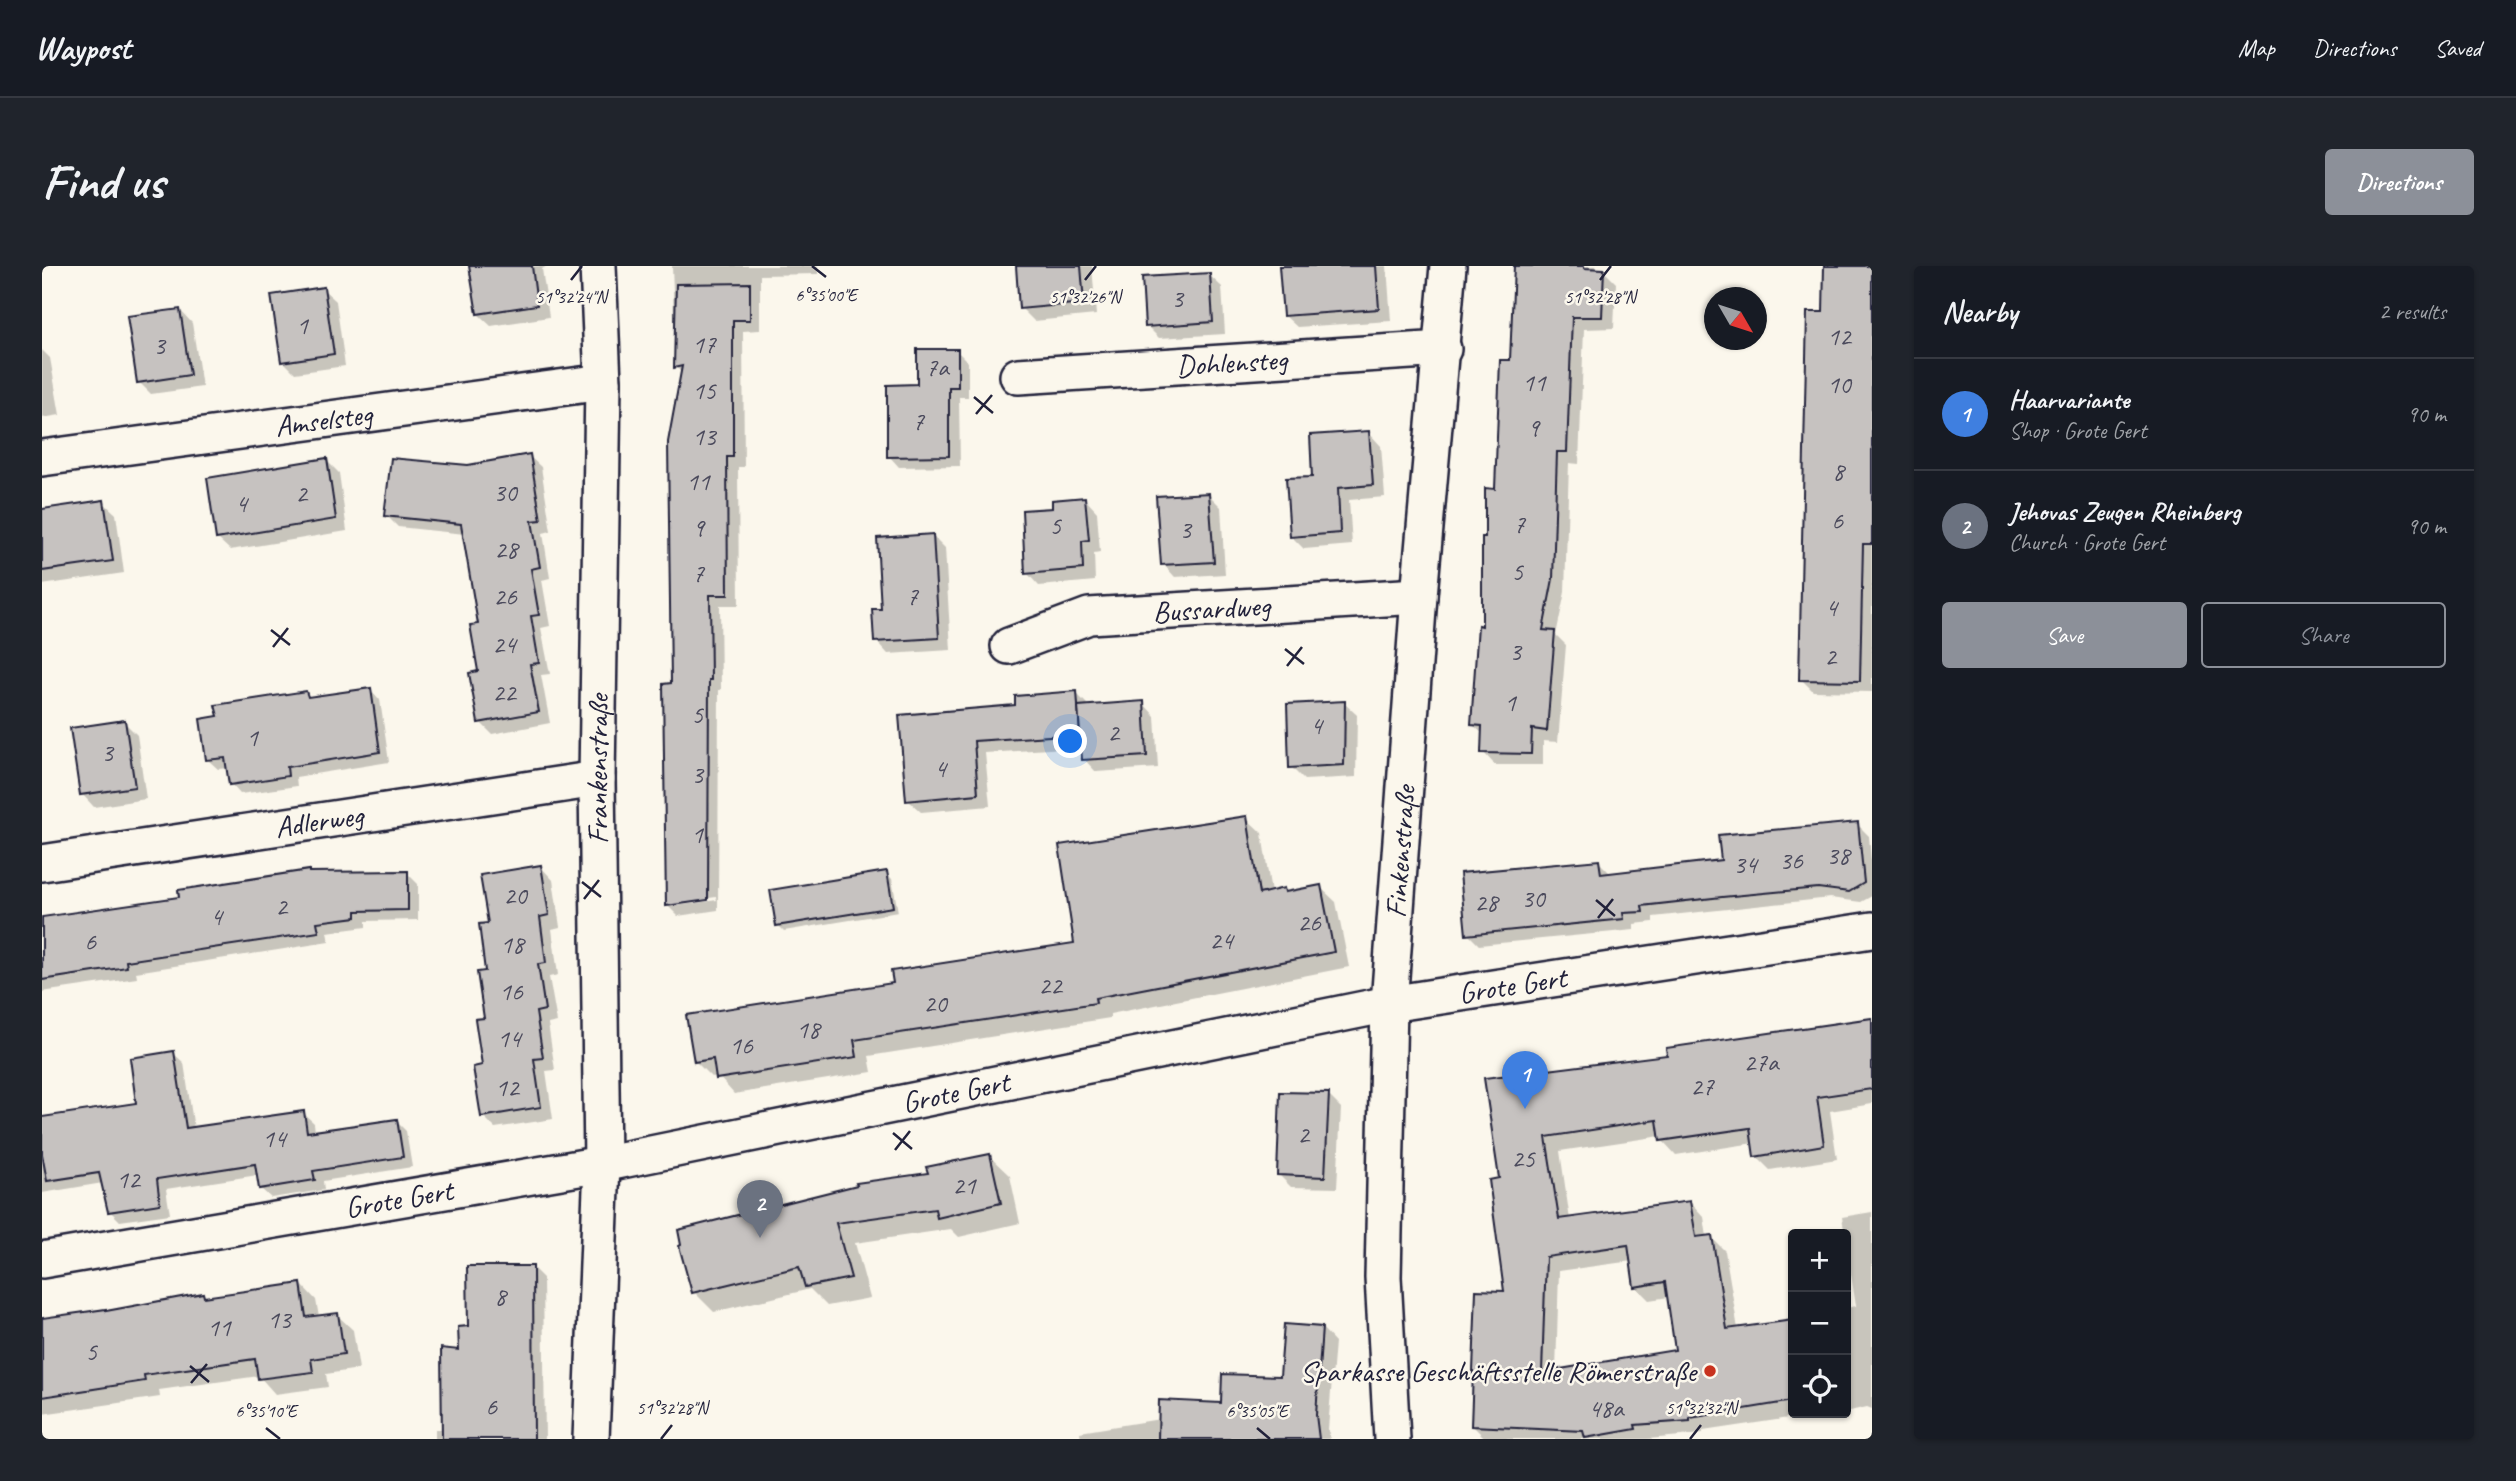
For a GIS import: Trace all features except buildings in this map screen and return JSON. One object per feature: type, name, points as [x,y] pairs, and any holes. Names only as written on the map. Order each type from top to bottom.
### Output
[{"type":"street","name":"Frankenstraße","points":[[591,1439],[602,1164],[597,779],[603,382],[598,266]]},
{"type":"street","name":"Finkenstraße","points":[[1392,1439],[1383,1277],[1389,1004],[1419,597],[1443,349],[1448,266]]},
{"type":"street","name":"Dohlensteg","points":[[1018,376],[1443,349]]},
{"type":"street","name":"Amselsteg","points":[[42,457],[603,382]]},
{"type":"street","name":"Bussardweg","points":[[1009,646],[1089,616],[1419,597]]},
{"type":"street","name":"Adlerweg","points":[[42,863],[597,779]]},
{"type":"street","name":"Grote Gert","points":[[42,1259],[602,1164],[1389,1004],[1872,930]]},
{"type":"place","name":"Haarvariante","points":[[1525,1109]]},
{"type":"place","name":"Jehovas Zeugen Rheinberg","points":[[760,1238]]},
{"type":"place","name":"Sparkasse Geschäftsstelle Römerstraße","points":[[1710,1371]]}]
